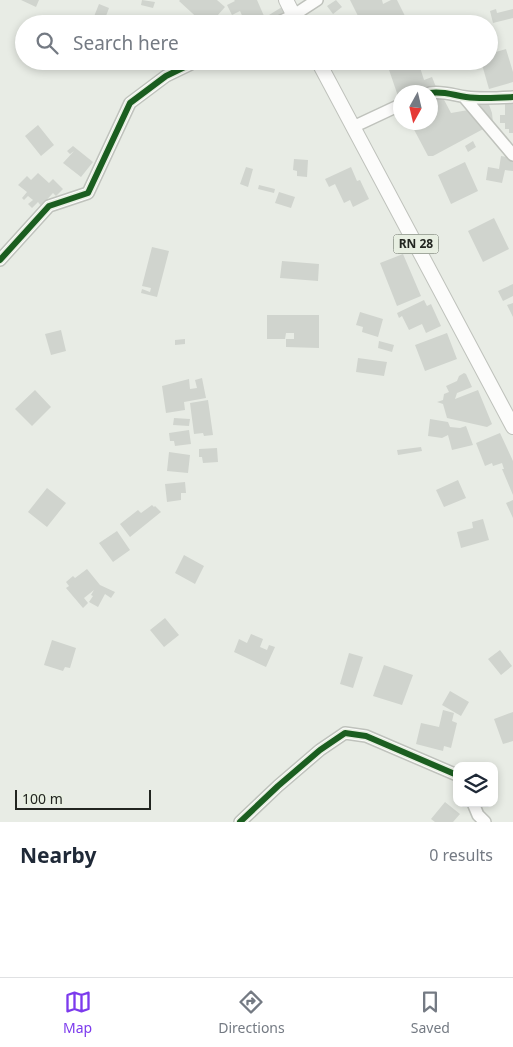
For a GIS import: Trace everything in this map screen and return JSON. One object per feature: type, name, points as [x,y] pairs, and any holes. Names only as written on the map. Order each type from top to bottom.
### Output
[{"type":"main road","points":[[286,0],[294,15]]},
{"type":"main road","name":"RN 28","points":[[323,70],[513,427]]},
{"type":"street","points":[[300,15],[317,0]]},
{"type":"street","points":[[0,260],[49,206],[88,193],[130,103],[166,76],[178,70]]},
{"type":"street","points":[[438,92],[485,99],[513,98]]},
{"type":"street","points":[[464,97],[513,155]]},
{"type":"street","points":[[354,127],[393,108]]},
{"type":"street","points":[[240,822],[320,750],[345,733],[366,736],[453,773]]},
{"type":"street","points":[[475,807],[478,815],[485,822]]},
{"type":"building","points":[[21,0],[39,0],[36,7]]},
{"type":"building","points":[[142,0],[155,2],[153,8],[141,5]]},
{"type":"building","points":[[217,0],[225,7],[218,15],[194,15],[179,1]]},
{"type":"building","points":[[257,0],[264,15],[242,15],[240,11],[232,15],[227,5],[235,1]]},
{"type":"building","points":[[336,0],[342,7],[333,14],[327,6]]},
{"type":"building","points":[[350,0],[382,0],[383,4],[391,0],[397,0],[404,15],[358,15]]},
{"type":"building","points":[[99,4],[109,8],[106,15],[95,15]]},
{"type":"building","points":[[282,7],[286,14],[284,15],[269,15]]},
{"type":"building","points":[[496,9],[497,13],[513,9],[513,18],[498,22],[498,15],[491,15],[490,11]]},
{"type":"building","points":[[506,49],[513,72],[513,82],[489,89],[484,70],[498,70],[498,51]]},
{"type":"building","points":[[389,70],[421,70],[424,80],[432,77],[435,85],[394,85]]},
{"type":"building","points":[[441,94],[451,113],[474,109],[473,104],[488,102],[492,113],[495,142],[487,127],[433,156],[428,156],[414,130],[438,130],[438,95]]},
{"type":"building","points":[[513,100],[513,133],[509,133],[509,129],[505,129],[505,123],[500,123],[500,115],[505,115],[505,101]]},
{"type":"building","points":[[38,125],[54,145],[41,156],[25,136]]},
{"type":"building","points":[[473,141],[476,147],[468,152],[465,146]]},
{"type":"building","points":[[73,146],[93,162],[81,177],[63,163],[74,151],[70,154],[67,151]]},
{"type":"building","points":[[501,156],[513,158],[513,171],[505,170],[502,183],[486,180],[488,167],[499,169]]},
{"type":"building","points":[[294,159],[308,160],[307,177],[297,176],[297,171],[293,170]]},
{"type":"building","points":[[465,162],[478,191],[451,204],[438,175]]},
{"type":"building","points":[[246,167],[253,169],[248,187],[240,184]]},
{"type":"building","points":[[351,167],[357,181],[360,180],[369,199],[353,207],[350,200],[344,203],[335,184],[329,187],[325,179]]},
{"type":"building","points":[[38,173],[49,183],[53,179],[63,189],[56,196],[53,193],[41,206],[38,202],[32,208],[28,204],[33,200],[28,196],[24,200],[22,198],[27,192],[18,185],[27,176],[31,180]]},
{"type":"building","points":[[259,185],[275,189],[274,193],[258,189]]},
{"type":"building","points":[[279,192],[295,197],[291,208],[275,203]]},
{"type":"building","points":[[494,218],[509,249],[483,262],[468,231]]},
{"type":"building","points":[[152,247],[169,251],[157,297],[141,293],[142,289],[150,292],[151,288],[142,286]]},
{"type":"building","points":[[403,254],[421,296],[397,306],[380,263]]},
{"type":"building","points":[[282,261],[319,264],[318,281],[280,278]]},
{"type":"building","points":[[513,284],[513,296],[503,301],[498,291]]},
{"type":"building","points":[[424,300],[427,306],[431,304],[441,326],[426,333],[422,324],[409,330],[402,316],[399,318],[397,313]]},
{"type":"building","points":[[513,303],[513,317],[507,305]]},
{"type":"building","points":[[360,312],[383,319],[378,337],[362,332],[363,327],[356,325]]},
{"type":"building","points":[[267,315],[319,315],[319,348],[286,347],[286,339],[294,339],[294,333],[286,333],[285,339],[267,339]]},
{"type":"building","points":[[61,330],[66,351],[51,355],[45,334]]},
{"type":"building","points":[[447,333],[457,359],[425,371],[415,345]]},
{"type":"building","points":[[185,339],[185,344],[175,345],[175,340]]},
{"type":"building","points":[[379,341],[394,345],[392,352],[378,348]]},
{"type":"building","points":[[358,358],[387,362],[384,376],[356,372]]},
{"type":"building","points":[[464,373],[472,387],[457,393],[455,399],[478,390],[492,424],[487,427],[447,418],[443,404],[437,402],[443,400],[444,394],[449,392],[446,386],[457,381],[459,376]]},
{"type":"building","points":[[202,378],[206,398],[184,402],[185,410],[166,413],[162,386],[189,379],[190,389],[197,388],[195,380]]},
{"type":"building","points":[[35,390],[51,407],[32,426],[15,409]]},
{"type":"building","points":[[208,400],[213,435],[194,434],[190,403]]},
{"type":"building","points":[[174,418],[190,419],[189,426],[173,425]]},
{"type":"building","points":[[430,419],[448,422],[450,427],[460,428],[466,426],[473,445],[452,450],[448,435],[442,438],[428,436]]},
{"type":"building","points":[[189,430],[191,444],[175,446],[174,441],[170,441],[169,433]]},
{"type":"building","points":[[500,433],[513,461],[513,495],[502,469],[504,469],[502,463],[493,466],[492,463],[485,466],[476,443]]},
{"type":"building","points":[[421,447],[422,451],[398,455],[397,450]]},
{"type":"building","points":[[217,448],[218,462],[203,463],[202,457],[199,457],[199,449]]},
{"type":"building","points":[[169,452],[190,455],[188,473],[167,471]]},
{"type":"building","points":[[458,480],[466,498],[444,507],[436,490]]},
{"type":"building","points":[[185,482],[186,493],[181,493],[181,500],[167,502],[165,484]]},
{"type":"building","points":[[47,488],[66,503],[47,527],[28,512]]},
{"type":"building","points":[[513,500],[513,518],[506,503]]},
{"type":"building","points":[[152,505],[161,512],[130,537],[120,524],[138,510],[141,513]]},
{"type":"building","points":[[483,519],[489,540],[461,548],[457,532],[473,528],[472,522]]},
{"type":"building","points":[[117,531],[130,550],[113,562],[99,543]]},
{"type":"building","points":[[184,555],[204,566],[195,584],[175,573]]},
{"type":"building","points":[[87,569],[100,585],[115,592],[111,598],[105,594],[98,607],[89,602],[94,590],[84,598],[88,603],[83,608],[66,588],[69,586],[66,582]]},
{"type":"building","points":[[165,618],[179,635],[164,647],[150,630]]},
{"type":"building","points":[[251,634],[263,639],[260,647],[267,650],[269,645],[275,647],[266,667],[234,652],[239,639],[247,643]]},
{"type":"building","points":[[52,640],[76,648],[70,668],[65,667],[63,671],[44,665]]},
{"type":"building","points":[[500,650],[512,666],[501,675],[488,659]]},
{"type":"building","points":[[349,653],[363,657],[353,688],[340,684]]},
{"type":"building","points":[[384,665],[413,675],[402,705],[373,696]]},
{"type":"building","points":[[450,691],[469,702],[461,716],[442,705]]},
{"type":"building","points":[[443,710],[454,713],[452,721],[457,723],[451,748],[444,746],[443,751],[416,744],[421,723],[439,727]]},
{"type":"building","points":[[513,712],[513,741],[503,744],[494,719]]},
{"type":"building","points":[[445,802],[460,814],[453,822],[435,822],[431,819]]},
{"type":"cycle path","points":[[0,260],[49,206],[88,193],[130,103],[166,76],[178,70]]},
{"type":"cycle path","points":[[438,93],[477,98],[513,97]]},
{"type":"cycle path","points":[[240,822],[320,750],[345,733],[366,736],[453,773]]}]
